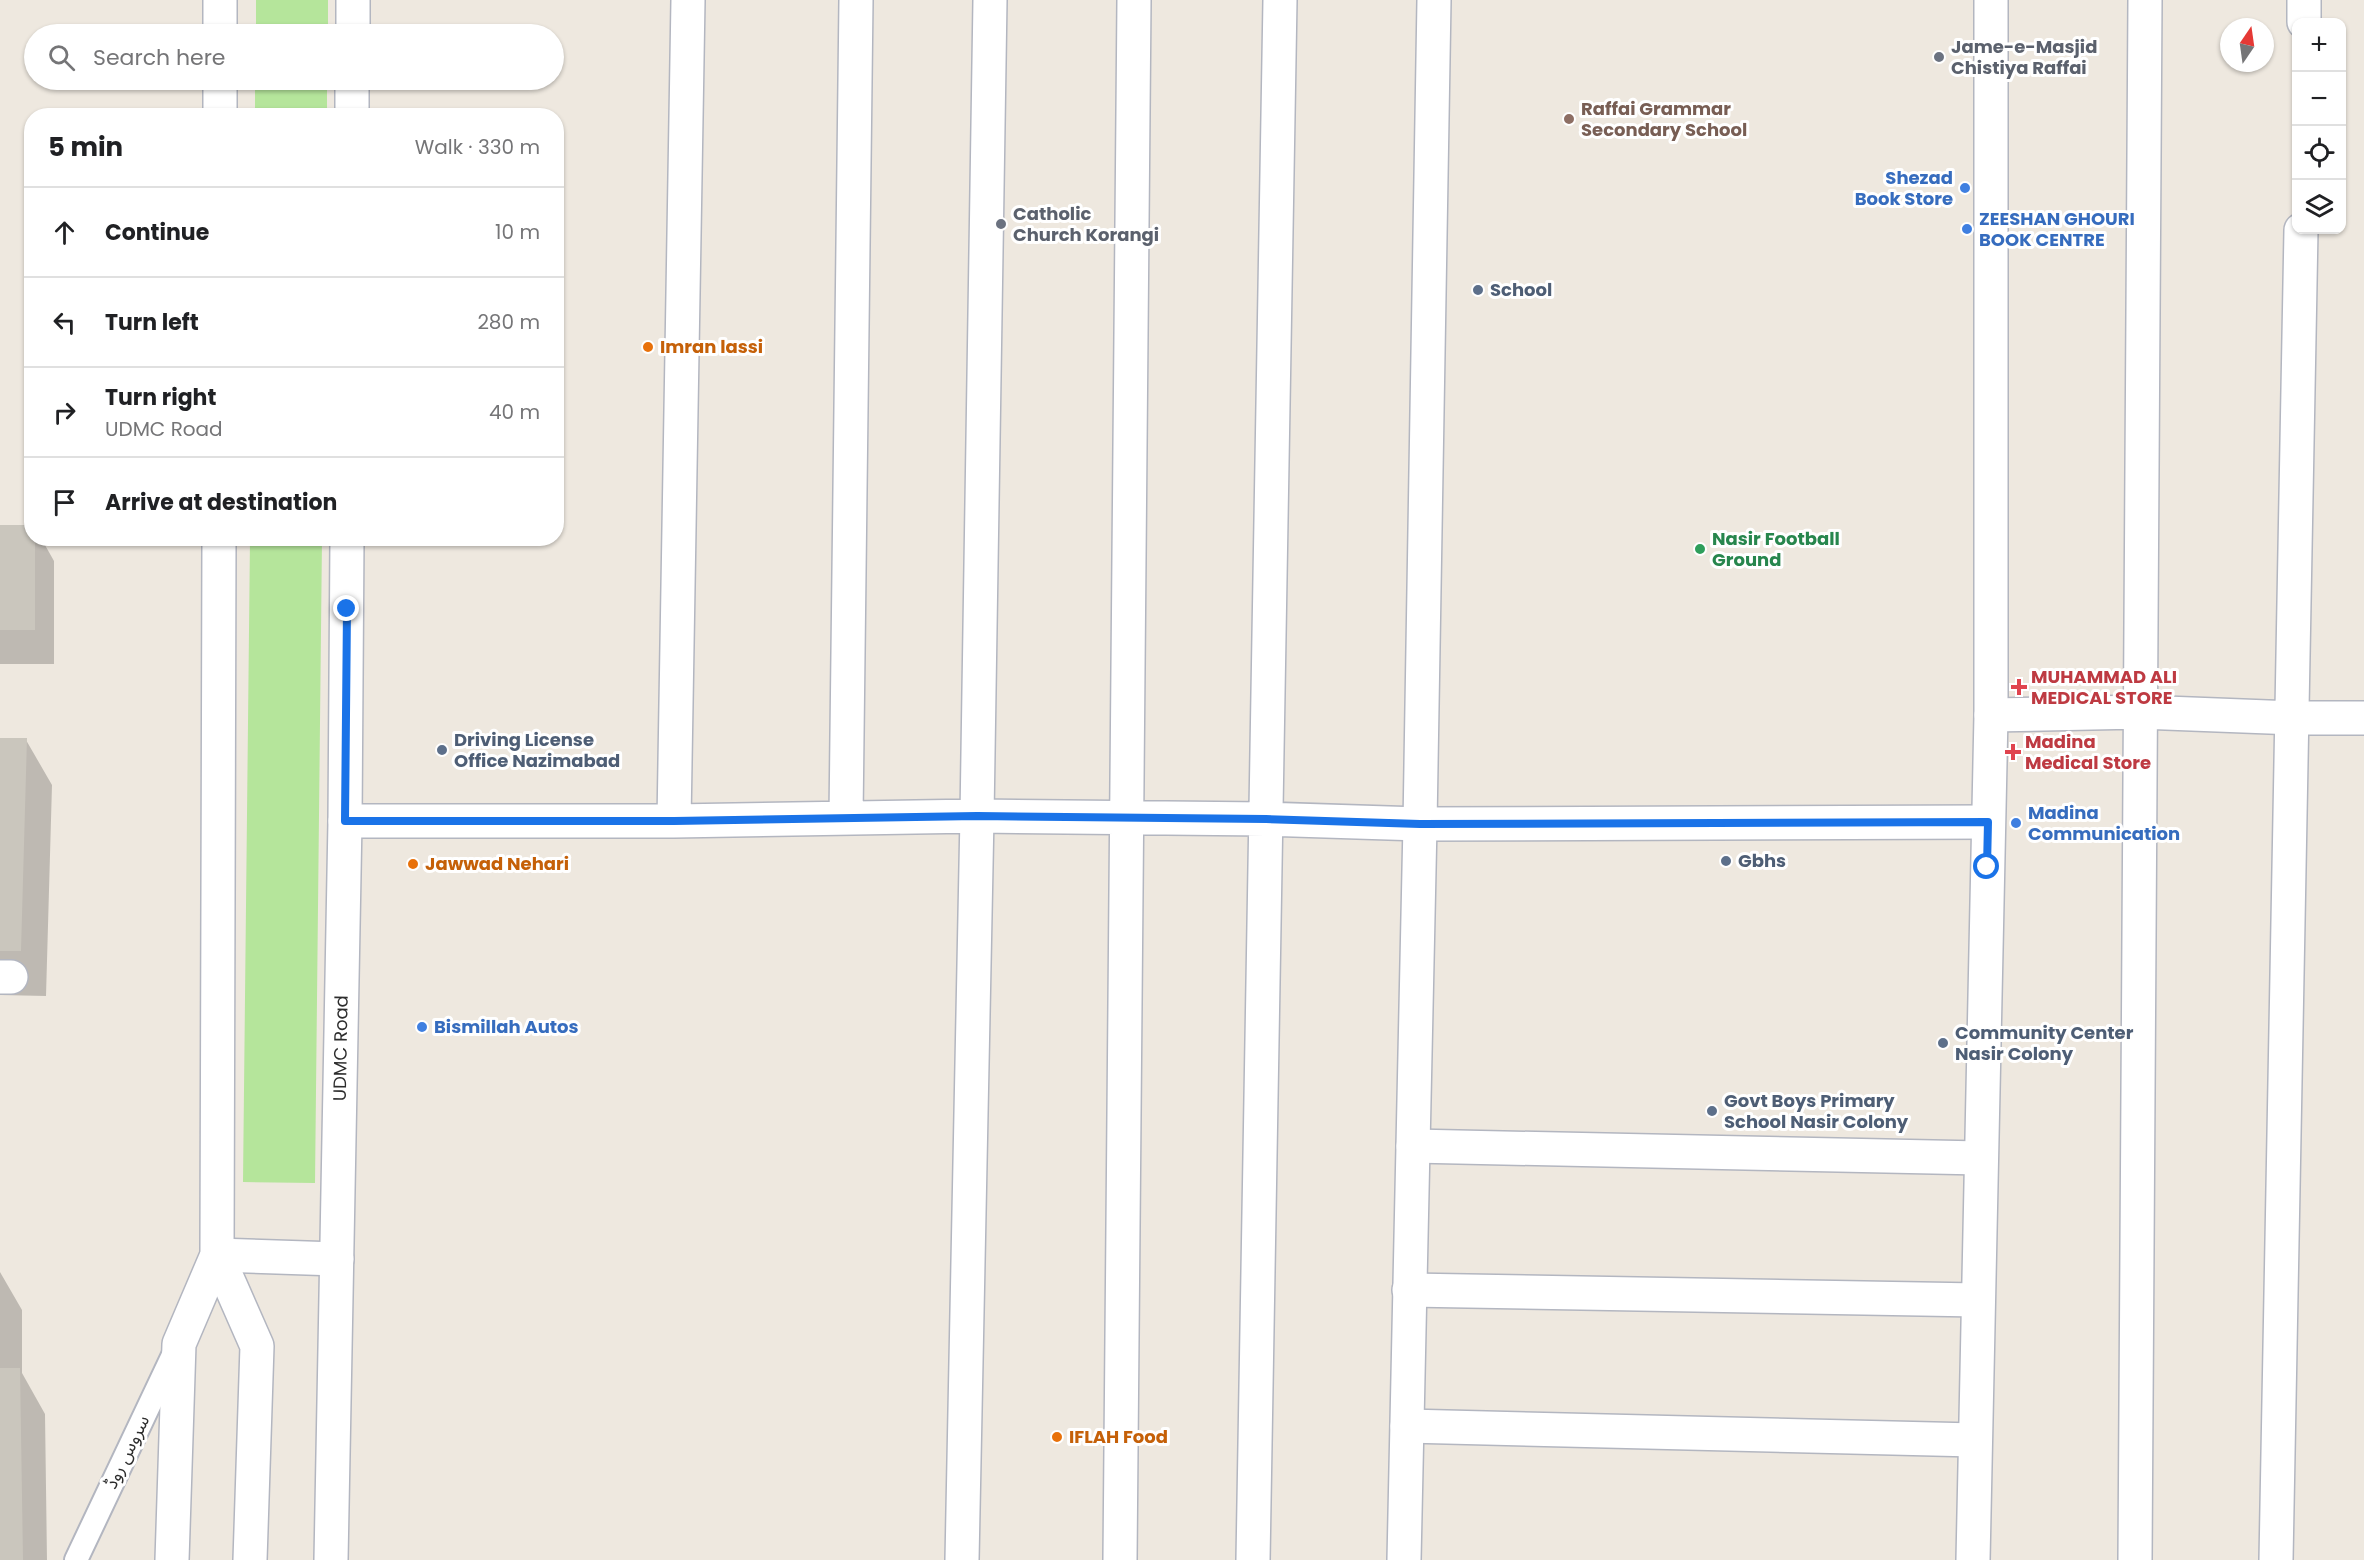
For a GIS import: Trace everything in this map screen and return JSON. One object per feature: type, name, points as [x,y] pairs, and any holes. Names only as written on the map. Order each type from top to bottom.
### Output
[{"type":"street","points":[[220,0],[220,24]]},
{"type":"street","points":[[353,0],[353,24]]},
{"type":"street","points":[[674,821],[688,0]]},
{"type":"street","points":[[846,817],[856,0]]},
{"type":"street","points":[[962,1560],[990,0]]},
{"type":"street","points":[[1120,1560],[1134,0]]},
{"type":"street","points":[[1253,1560],[1280,0]]},
{"type":"street","points":[[1404,1560],[1420,824],[1434,0]]},
{"type":"street","points":[[1973,1560],[1991,716],[1991,0]]},
{"type":"street","points":[[2135,1560],[2145,0]]},
{"type":"street","points":[[2304,0],[2304,18]]},
{"type":"street","points":[[220,90],[220,108]]},
{"type":"street","points":[[352,90],[352,108]]},
{"type":"street","points":[[2276,1560],[2301,234]]},
{"type":"street","points":[[219,546],[218,1255],[257,1346],[250,1560]]},
{"type":"street","name":"UDMC Road","points":[[331,1560],[345,821],[347,546]]},
{"type":"street","points":[[1991,716],[2140,712],[2293,718],[2364,718]]},
{"type":"street","points":[[345,821],[674,821],[977,816],[1266,819],[1420,824],[1988,822]]},
{"type":"street","points":[[1413,1146],[1981,1158]]},
{"type":"street","points":[[218,1255],[337,1259]]},
{"type":"street","points":[[172,1560],[179,1344],[218,1255]]},
{"type":"street","points":[[1409,1290],[1978,1300]]},
{"type":"street","points":[[1407,1426],[1975,1440]]},
{"type":"lane","name":"سروس روڈ","points":[[76,1560],[179,1344]]},
{"type":"green space","points":[[256,0],[328,0],[328,24],[256,24]]},
{"type":"green space","points":[[255,90],[327,90],[327,108],[255,108]]},
{"type":"green space","points":[[250,546],[322,546],[315,1183],[243,1182]]},
{"type":"building","points":[[0,525],[24,525],[24,546],[35,546],[35,630],[0,630]]},
{"type":"building","points":[[0,738],[27,738],[21,951],[0,951]]},
{"type":"building","points":[[0,1368],[20,1368],[23,1560],[0,1560]]},
{"type":"place","name":"Jame-e-Masjid Chistiya Raffai","points":[[1939,57]]},
{"type":"place","name":"Raffai Grammar Secondary School","points":[[1569,119]]},
{"type":"place","name":"Shezad Book Store","points":[[1965,188]]},
{"type":"place","name":"Catholic Church Korangi","points":[[1001,224]]},
{"type":"place","name":"ZEESHAN GHOURI BOOK CENTRE","points":[[1967,229]]},
{"type":"place","name":"School","points":[[1478,290]]},
{"type":"place","name":"Imran lassi","points":[[648,347]]},
{"type":"place","name":"Nasir Football Ground","points":[[1700,549]]},
{"type":"place","name":"MUHAMMAD ALI MEDICAL STORE","points":[[2019,687]]},
{"type":"place","name":"Driving License Office Nazimabad","points":[[442,750]]},
{"type":"place","name":"Madina Medical Store","points":[[2013,752]]},
{"type":"place","name":"Madina Communication","points":[[2016,823]]},
{"type":"place","name":"Gbhs","points":[[1726,861]]},
{"type":"place","name":"Jawwad Nehari","points":[[413,864]]},
{"type":"place","name":"Bismillah Autos","points":[[422,1027]]},
{"type":"place","name":"Community Center Nasir Colony","points":[[1943,1043]]},
{"type":"place","name":"Govt Boys Primary School Nasir Colony","points":[[1712,1111]]},
{"type":"place","name":"IFLAH Food","points":[[1057,1437]]},
{"type":"route","points":[[347,609],[345,821],[674,821],[977,816],[1266,819],[1420,824],[1988,822],[1987,867]]}]
